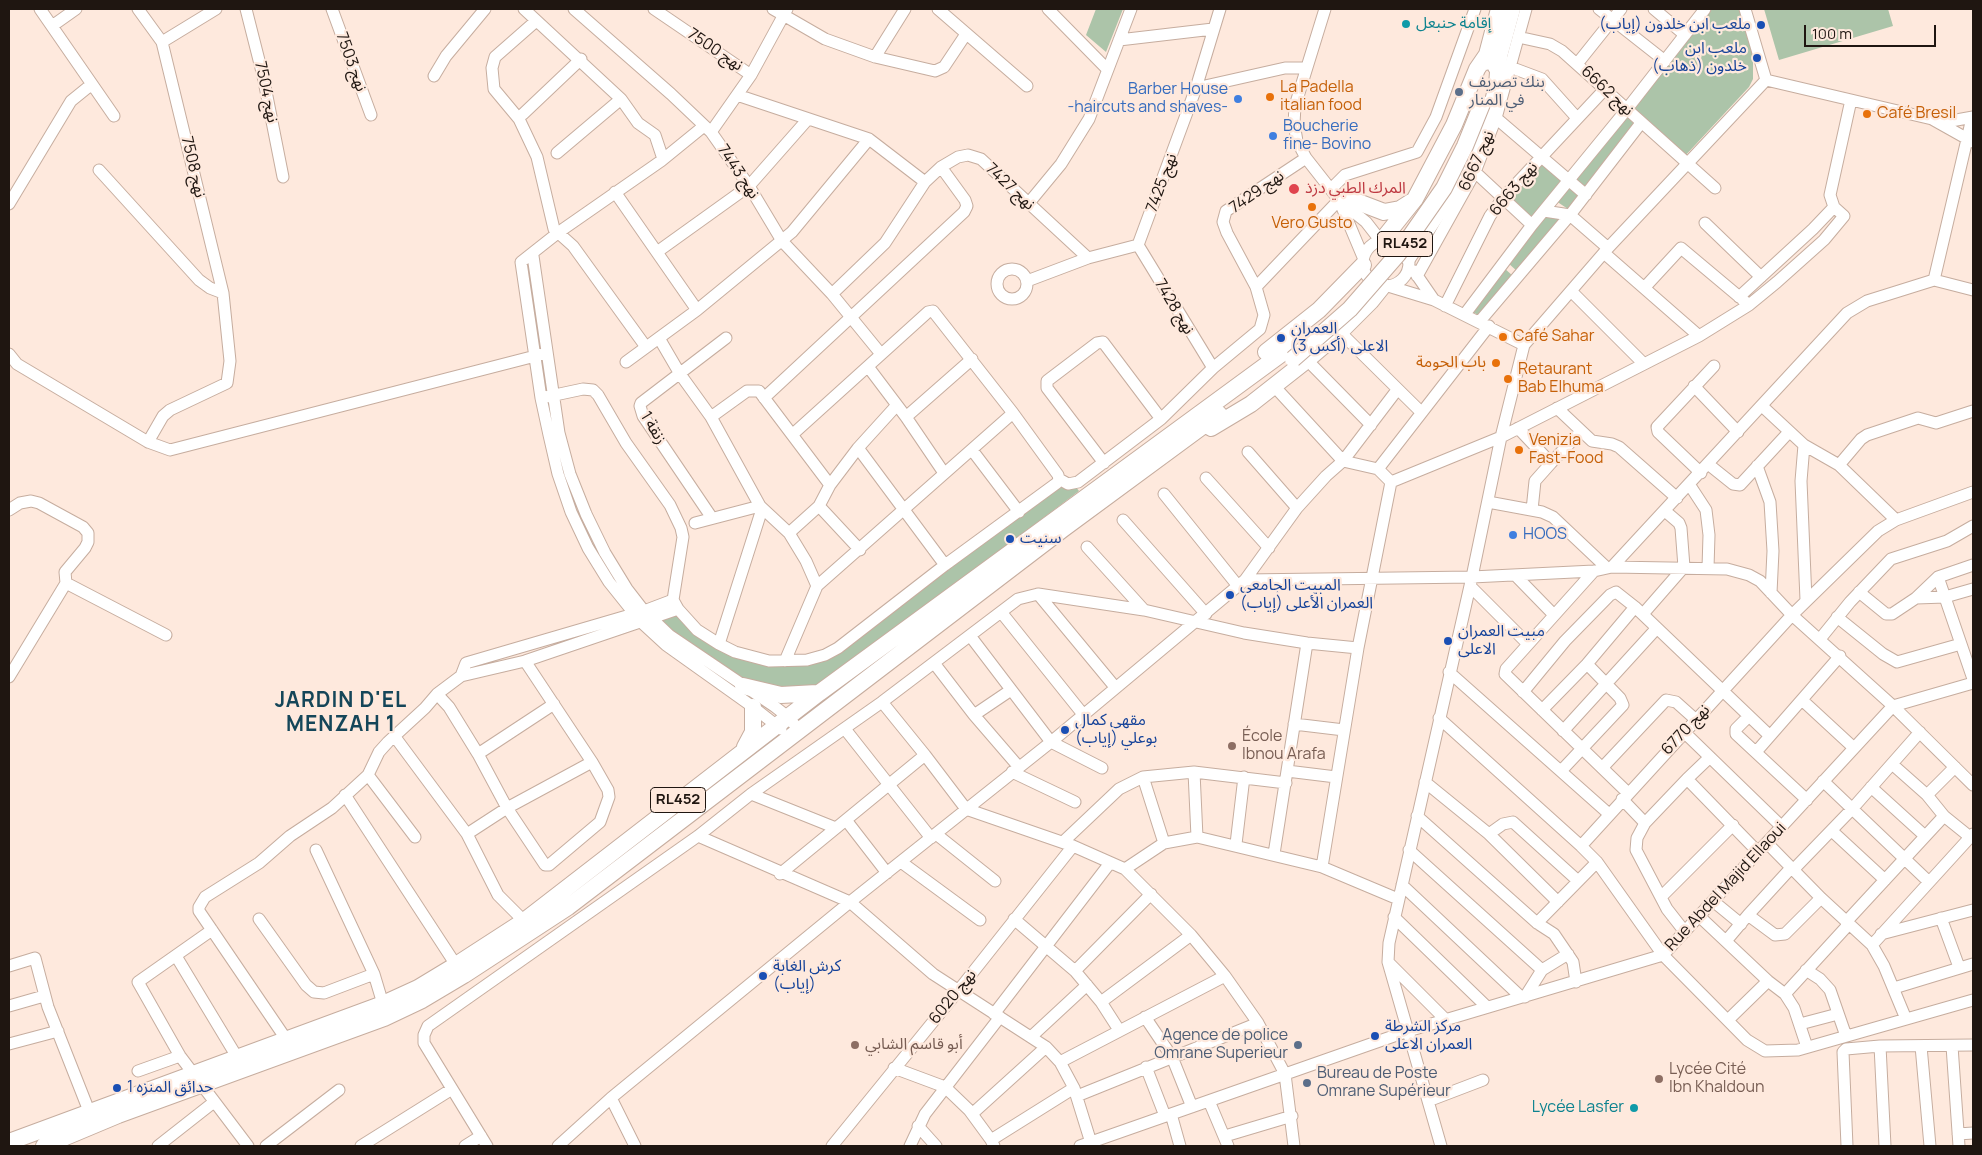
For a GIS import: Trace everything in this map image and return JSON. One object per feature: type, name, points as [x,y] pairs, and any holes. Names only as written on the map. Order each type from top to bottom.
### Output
[{"type":"highway","name":"RL452","points":[[1499,9],[1499,60]]},
{"type":"highway","name":"RL452","points":[[44,1146],[198,1080],[237,1057],[383,1004],[418,988],[456,965],[524,921],[819,692],[1296,356],[1387,251],[1418,209],[1437,178],[1499,60],[1512,9]]},
{"type":"highway","points":[[1382,240],[1415,200],[1454,125],[1477,70],[1499,60],[1497,86],[1493,101],[1461,178],[1408,259]]},
{"type":"highway","points":[[1335,195],[1384,212],[1400,209],[1415,200]]},
{"type":"highway","points":[[1181,436],[1195,409],[1319,310],[1363,261]]},
{"type":"highway","points":[[1181,436],[1231,416],[1274,386],[1296,356],[1340,332],[1386,286]]},
{"type":"highway","name":"RL452","points":[[9,1142],[89,1111],[198,1080],[384,1018],[422,1000],[464,975],[568,907],[1085,513],[1181,436]]},
{"type":"highway","points":[[743,686],[781,695],[819,692]]},
{"type":"highway","points":[[740,753],[753,732],[753,707]]},
{"type":"street","points":[[40,9],[114,116]]},
{"type":"street","points":[[52,26],[76,9]]},
{"type":"street","points":[[138,9],[162,42],[216,9]]},
{"type":"street","name":"نهج 7504","points":[[246,9],[263,76],[283,177]]},
{"type":"street","name":"نهج 7503","points":[[332,9],[370,115]]},
{"type":"street","points":[[434,76],[446,56],[485,9]]},
{"type":"street","points":[[524,9],[581,59],[621,99],[638,123],[655,135],[663,159]]},
{"type":"street","name":"نهج 7443","points":[[574,9],[671,94],[707,129],[749,186],[782,241],[832,294],[881,354]]},
{"type":"street","name":"نهج 7500","points":[[654,9],[751,75]]},
{"type":"street","points":[[773,9],[785,12],[825,39],[875,57],[940,70],[966,34]]},
{"type":"street","points":[[875,57],[905,9]]},
{"type":"street","points":[[938,9],[1027,86]]},
{"type":"street","points":[[1048,9],[1107,69]]},
{"type":"street","points":[[1028,204],[1061,164],[1089,119],[1131,9]]},
{"type":"street","name":"نهج 7425","points":[[1138,245],[1196,88],[1220,9]]},
{"type":"street","points":[[1325,9],[1295,106],[1294,124],[1297,140],[1306,158],[1335,195],[1358,214],[1382,240],[1399,244],[1417,276],[1439,303]]},
{"type":"street","points":[[793,434],[869,368],[881,354],[928,312],[933,311],[1013,413],[1059,479],[1073,485],[1161,419],[1212,368],[1260,329],[1264,315],[1256,287],[1335,195],[1345,174],[1417,152],[1436,117],[1476,9]]},
{"type":"street","name":"نهج 6667","points":[[1417,276],[1476,172],[1496,118],[1499,60],[1518,37],[1526,9]]},
{"type":"street","points":[[1599,9],[1665,61]]},
{"type":"street","points":[[1577,64],[1622,9]]},
{"type":"street","points":[[1654,9],[1685,35]]},
{"type":"street","points":[[1465,314],[1532,225],[1627,110],[1705,9]]},
{"type":"street","points":[[1745,9],[1766,80]]},
{"type":"street","points":[[639,616],[627,589],[609,560],[586,514],[570,474],[521,262],[533,256],[559,232],[707,129],[738,95],[785,12]]},
{"type":"street","points":[[536,21],[495,57],[492,68],[494,89],[520,119],[537,157],[552,225],[573,246],[646,347]]},
{"type":"street","points":[[1119,40],[1213,29]]},
{"type":"street","name":"نهج 6662","points":[[1518,37],[1557,47],[1714,188]]},
{"type":"street","name":"نهج 7508","points":[[148,442],[163,416],[170,410],[227,383],[230,361],[223,293],[162,42]]},
{"type":"street","points":[[524,114],[581,59]]},
{"type":"street","points":[[1499,60],[1542,79],[1577,118]]},
{"type":"street","points":[[1196,88],[1285,68],[1306,68]]},
{"type":"street","points":[[1766,80],[1932,119],[1951,122],[1973,118],[1970,141],[1934,280]]},
{"type":"street","points":[[1441,1146],[1388,962],[1394,917],[1471,581],[1501,437],[1524,345],[1606,250],[1766,80]]},
{"type":"street","points":[[9,204],[71,101],[92,84]]},
{"type":"street","name":"نهج 6663","points":[[1439,303],[1490,216],[1503,198],[1605,89]]},
{"type":"street","points":[[738,95],[870,139],[926,182]]},
{"type":"street","points":[[557,153],[621,99]]},
{"type":"street","points":[[1391,482],[1501,437],[1699,336],[1749,305],[1777,282],[1824,240],[1844,216],[1834,207],[1830,195],[1850,100]]},
{"type":"street","points":[[1496,118],[1540,158],[1586,195]]},
{"type":"street","points":[[657,252],[749,186],[808,119]]},
{"type":"street","points":[[1932,119],[1970,141]]},
{"type":"street","points":[[1378,469],[1518,276],[1570,215],[1641,123]]},
{"type":"street","points":[[626,362],[697,310],[792,232],[870,139]]},
{"type":"street","name":"نهج 7427","points":[[832,294],[885,243],[926,182],[941,168],[958,157],[974,156],[1088,258]]},
{"type":"street","name":"نهج 7429","points":[[1256,287],[1227,233],[1224,222],[1226,211],[1306,158]]},
{"type":"street","points":[[764,398],[964,212],[967,206],[965,200],[941,168]]},
{"type":"street","points":[[99,170],[199,280],[210,288],[223,293]]},
{"type":"street","points":[[1476,172],[1532,225]]},
{"type":"street","points":[[616,192],[697,310]]},
{"type":"street","points":[[1335,195],[1363,261],[1367,277],[1386,286],[1439,303],[1465,314],[1524,345]]},
{"type":"street","points":[[1739,296],[1813,229],[1834,207]]},
{"type":"street","points":[[1544,211],[1570,215],[1699,336]]},
{"type":"street","points":[[1705,223],[1764,274],[1777,282]]},
{"type":"street","points":[[1363,261],[1366,249],[1382,240]]},
{"type":"street","points":[[1027,281],[1088,258],[1138,245]]},
{"type":"street","name":"نهج 7428","points":[[1138,245],[1212,368]]},
{"type":"street","points":[[1645,287],[1681,248],[1749,305]]},
{"type":"street","points":[[533,256],[541,354],[541,398],[558,474],[571,512],[593,557],[639,616],[666,646],[753,707],[782,721]]},
{"type":"street","points":[[1386,286],[1403,278],[1408,259]]},
{"type":"street","points":[[1503,263],[1518,276]]},
{"type":"street","points":[[1609,567],[1665,512],[1847,313],[1867,300],[1934,280],[1973,290]]},
{"type":"street","points":[[1571,291],[1644,364]]},
{"type":"street","points":[[1340,332],[1421,412]]},
{"type":"street","points":[[659,338],[680,374],[711,417],[761,508],[789,533],[806,560],[817,586]]},
{"type":"street","name":"زنقة 1","points":[[712,518],[641,409],[641,403],[726,338]]},
{"type":"street","points":[[1104,463],[1047,388],[1047,381],[1097,343],[1103,342],[1161,419]]},
{"type":"street","points":[[9,354],[17,364],[148,442],[170,450],[541,354]]},
{"type":"street","points":[[1296,356],[1372,425]]},
{"type":"street","points":[[906,417],[972,359]]},
{"type":"street","points":[[1714,366],[1658,424],[1657,430],[1704,469],[1736,486],[1742,484],[1789,432]]},
{"type":"street","points":[[869,368],[906,417],[944,473]]},
{"type":"street","points":[[1274,386],[1343,461],[1378,469],[1391,482]]},
{"type":"street","points":[[1694,386],[1738,432]]},
{"type":"street","points":[[541,398],[583,389],[593,390],[670,506],[683,537],[675,605],[697,630],[719,644],[752,658],[785,661],[806,660],[825,655],[838,648],[945,565],[1057,483],[1059,479]]},
{"type":"street","points":[[558,1146],[611,1098],[966,808],[1051,742],[1082,713],[1196,623],[1241,583],[1297,508],[1326,476],[1343,461],[1397,390]]},
{"type":"street","points":[[711,417],[747,392],[759,391],[830,485]]},
{"type":"street","points":[[789,533],[819,506],[830,485],[858,448],[897,405]]},
{"type":"street","points":[[1762,406],[1804,445],[1839,465],[1896,520]]},
{"type":"street","points":[[1557,408],[1592,441],[1612,444],[1619,448],[1677,498]]},
{"type":"street","points":[[1839,465],[1861,439],[1867,435],[1918,418],[1936,423],[1973,411]]},
{"type":"street","points":[[785,661],[817,586],[1013,413]]},
{"type":"street","points":[[1518,428],[1551,462]]},
{"type":"street","points":[[1532,510],[1535,481],[1581,431]]},
{"type":"street","points":[[1804,445],[1801,481],[1806,600]]},
{"type":"street","points":[[858,448],[945,565]]},
{"type":"street","points":[[972,450],[1018,512]]},
{"type":"street","points":[[1248,452],[1297,508]]},
{"type":"street","points":[[1757,466],[1770,502],[1773,552],[1771,593]]},
{"type":"street","points":[[1206,478],[1269,548]]},
{"type":"street","points":[[1322,867],[1358,648],[1391,482]]},
{"type":"street","points":[[1690,484],[1707,515],[1708,568]]},
{"type":"street","name":"نهج 6770","points":[[1581,846],[1695,719],[1806,600],[1878,531],[1896,520],[1973,492]]},
{"type":"street","points":[[1164,494],[1241,583]]},
{"type":"street","points":[[9,510],[20,503],[31,501],[39,503],[82,527],[88,533],[88,542],[85,548],[65,572],[66,583],[9,677]]},
{"type":"street","points":[[1488,502],[1542,512],[1562,524],[1609,567]]},
{"type":"street","points":[[819,506],[860,550]]},
{"type":"street","points":[[695,523],[761,508]]},
{"type":"street","points":[[719,644],[761,508]]},
{"type":"street","points":[[1542,710],[1684,567],[1682,528],[1679,523],[1665,512]]},
{"type":"street","points":[[1123,520],[1206,614]]},
{"type":"street","points":[[1820,639],[1837,617],[1885,564],[1896,556],[1947,541],[1973,526]]},
{"type":"street","points":[[1087,547],[1144,610]]},
{"type":"street","points":[[1859,592],[1889,614],[1916,598],[1938,577],[1973,565]]},
{"type":"street","points":[[1241,583],[1371,579],[1471,581],[1515,575],[1594,570],[1609,567],[1727,569],[1750,575],[1760,581],[1792,615],[1840,656],[1973,785]]},
{"type":"street","points":[[1594,570],[1504,672],[1602,768],[1645,823]]},
{"type":"street","points":[[1515,575],[1554,615]]},
{"type":"street","points":[[1893,706],[1973,681],[1966,650],[1938,577]]},
{"type":"street","points":[[1471,581],[1528,644]]},
{"type":"street","points":[[66,583],[166,635]]},
{"type":"street","points":[[1916,598],[1945,598],[1973,589]]},
{"type":"street","points":[[1523,692],[1565,641],[1610,595],[1616,592],[1639,611],[1770,736]]},
{"type":"street","points":[[487,1146],[424,1043],[424,1035],[428,1026],[698,836],[751,794],[845,729],[1024,596],[1038,594],[1144,610],[1196,623],[1306,643],[1358,648]]},
{"type":"street","points":[[1038,594],[1115,687]]},
{"type":"street","points":[[461,676],[466,663],[675,605]]},
{"type":"street","points":[[653,619],[675,605]]},
{"type":"street","points":[[1001,612],[1082,713]]},
{"type":"street","points":[[286,1039],[199,911],[199,907],[205,897],[259,863],[290,836],[315,821],[346,795],[368,775],[379,752],[437,694],[461,676],[525,661],[639,616],[653,619],[692,651],[743,686],[782,721],[793,734]]},
{"type":"street","points":[[1837,617],[1883,654],[1896,662],[1966,650]]},
{"type":"street","points":[[1563,731],[1656,629]]},
{"type":"street","points":[[971,636],[1051,742],[1102,768]]},
{"type":"street","points":[[1274,854],[1306,643]]},
{"type":"street","points":[[1756,752],[1840,656]]},
{"type":"street","points":[[437,694],[449,708],[478,754],[507,808],[545,866],[549,865],[600,822],[610,798],[608,790],[592,762],[525,661]]},
{"type":"street","points":[[934,663],[1015,769],[1075,802]]},
{"type":"street","points":[[1561,771],[1623,705],[1620,698],[1587,664]]},
{"type":"street","points":[[1449,672],[1609,814]]},
{"type":"street","points":[[974,715],[1010,690]]},
{"type":"street","points":[[1602,768],[1666,700],[1670,699],[1676,702],[1695,719]]},
{"type":"street","points":[[1802,700],[1854,748]]},
{"type":"street","points":[[882,702],[966,808],[1068,844],[1125,869],[1191,935],[1225,976],[1258,1023],[1285,1074],[1292,1116],[1294,1146]]},
{"type":"street","points":[[478,754],[554,704]]},
{"type":"street","name":"Rue Abdel Majid Ellaoui","points":[[1088,1145],[1408,1031],[1663,955],[1893,706]]},
{"type":"street","points":[[1749,716],[1735,732],[1807,800]]},
{"type":"street","points":[[1439,718],[1597,862],[1663,955],[1747,1040],[1765,1051],[1807,1047],[1973,1000]]},
{"type":"street","points":[[1294,724],[1344,730]]},
{"type":"street","points":[[845,729],[933,836],[995,881]]},
{"type":"street","points":[[1684,732],[1782,827]]},
{"type":"street","points":[[1726,941],[1792,869],[1832,831],[1920,732]]},
{"type":"street","points":[[395,737],[467,834],[491,884],[503,901],[524,921]]},
{"type":"street","points":[[780,874],[925,755]]},
{"type":"street","points":[[1685,932],[1661,897],[1636,850],[1637,838],[1645,823],[1710,757]]},
{"type":"street","points":[[467,834],[507,808],[592,762]]},
{"type":"street","points":[[1872,945],[1972,836],[1944,816],[1927,795],[1892,764]]},
{"type":"street","points":[[1927,795],[1955,766]]},
{"type":"street","points":[[1287,770],[1336,777]]},
{"type":"street","points":[[1164,843],[1143,777],[1194,772],[1286,783]]},
{"type":"street","points":[[1194,772],[1197,837]]},
{"type":"street","points":[[368,775],[415,837]]},
{"type":"street","name":"نهج 6020","points":[[832,1146],[958,991],[1014,919],[1068,844],[1119,789],[1143,777]]},
{"type":"street","points":[[1236,844],[1244,777]]},
{"type":"street","points":[[1687,779],[1758,852]]},
{"type":"street","points":[[1425,782],[1489,834],[1558,902]]},
{"type":"street","points":[[1823,782],[1929,882]]},
{"type":"street","points":[[1871,788],[1926,836]]},
{"type":"street","points":[[751,794],[836,828]]},
{"type":"street","points":[[346,795],[456,965]]},
{"type":"street","points":[[1417,816],[1537,922],[1554,934],[1573,962],[1576,982]]},
{"type":"street","points":[[1785,994],[1944,816]]},
{"type":"street","points":[[846,820],[887,873]]},
{"type":"street","points":[[1489,834],[1503,824],[1513,822],[1577,880]]},
{"type":"street","points":[[1661,897],[1732,825]]},
{"type":"street","points":[[1832,831],[1885,880]]},
{"type":"street","points":[[698,836],[780,874],[850,902],[933,974],[1032,1036],[1046,1047],[1060,1062],[1075,1092],[1088,1145]]},
{"type":"street","points":[[1125,869],[1164,843],[1197,837],[1236,844],[1322,867],[1398,899]]},
{"type":"street","points":[[1767,843],[1821,898],[1872,945],[1894,988],[1906,1019]]},
{"type":"street","points":[[316,850],[374,974],[383,1004]]},
{"type":"street","points":[[1409,850],[1542,970]]},
{"type":"street","points":[[901,862],[980,920]]},
{"type":"street","points":[[1537,922],[1597,862]]},
{"type":"street","points":[[910,1146],[918,1126],[1045,946],[1110,863]]},
{"type":"street","points":[[1402,885],[1523,997],[1542,970],[1568,954]]},
{"type":"street","points":[[1075,971],[1152,894]]},
{"type":"street","points":[[1713,900],[1744,920],[1780,936],[1785,934],[1821,898]]},
{"type":"street","points":[[1882,934],[1973,910]]},
{"type":"street","points":[[1699,916],[1768,981],[1785,994],[1794,1008],[1807,1047]]},
{"type":"street","points":[[1394,917],[1487,1008]]},
{"type":"street","points":[[1941,918],[1959,968]]},
{"type":"street","points":[[259,919],[306,985],[314,992],[324,993],[374,974]]},
{"type":"street","points":[[1014,919],[1075,971],[1101,1002],[1119,1030]]},
{"type":"street","points":[[212,930],[138,982],[180,1056],[248,1146]]},
{"type":"street","points":[[1101,1002],[1191,935]]},
{"type":"street","points":[[176,956],[237,1057]]},
{"type":"street","points":[[9,966],[35,958],[44,996],[89,1111]]},
{"type":"street","points":[[1388,962],[1446,1020]]},
{"type":"street","points":[[1894,988],[1973,964]]},
{"type":"street","points":[[1806,970],[1820,979],[1830,990],[1846,1036]]},
{"type":"street","points":[[1060,1062],[1145,1016],[1225,976]]},
{"type":"street","points":[[1728,1020],[1768,981]]},
{"type":"street","points":[[1032,1036],[1087,985]]},
{"type":"street","points":[[9,1006],[44,996]]},
{"type":"street","points":[[1800,1024],[1838,1014]]},
{"type":"street","points":[[1145,1016],[1172,1057],[1192,1107]]},
{"type":"street","points":[[894,1068],[945,1088],[972,1114],[993,1143],[1075,1092],[1146,1067],[1258,1023]]},
{"type":"street","points":[[9,1044],[58,1030]]},
{"type":"street","points":[[1847,1146],[1843,1052],[1846,1049],[1880,1046],[1973,1045]]},
{"type":"street","points":[[1880,1046],[1885,1146]]},
{"type":"street","points":[[1921,1046],[1930,1146]]},
{"type":"street","points":[[1952,1046],[1959,1140],[1973,1134]]},
{"type":"street","points":[[972,1114],[1046,1047]]},
{"type":"street","points":[[138,1071],[180,1056]]},
{"type":"street","points":[[1146,1067],[1180,1146]]},
{"type":"street","points":[[1428,1101],[1483,1080]]},
{"type":"street","points":[[361,1146],[452,1089]]},
{"type":"street","points":[[266,1146],[339,1090]]},
{"type":"street","points":[[611,1098],[635,1146]]},
{"type":"street","points":[[1209,1101],[1227,1141],[1292,1116]]},
{"type":"street","points":[[165,1144],[214,1102]]},
{"type":"street","points":[[918,1126],[936,1146]]},
{"type":"street","points":[[464,1146],[481,1136]]},
{"type":"green space","points":[[1096,9],[1123,9],[1106,52],[1086,35]]},
{"type":"green space","points":[[1710,9],[1739,9],[1753,53],[1753,79],[1749,87],[1684,157],[1632,110]]},
{"type":"green space","points":[[1764,9],[1888,9],[1893,26],[1779,60]]},
{"type":"green space","points":[[1625,116],[1635,124],[1584,189],[1572,181]]},
{"type":"green space","points":[[1541,163],[1562,181],[1530,219],[1508,199]]},
{"type":"green space","points":[[1569,185],[1580,194],[1568,209],[1556,201]]},
{"type":"green space","points":[[1544,217],[1563,219],[1518,272],[1507,262]]},
{"type":"green space","points":[[1503,267],[1514,277],[1483,317],[1470,311]]},
{"type":"green space","points":[[1070,479],[1079,491],[817,689],[796,692],[744,683],[656,621],[674,614],[695,633],[734,655],[829,656]]},
{"type":"place","name":"إقامة حنبعل","points":[[1406,24]]},
{"type":"place","name":"ملعب ابن خلدون (إياب)","points":[[1761,25]]},
{"type":"place","name":"ملعب ابن خلدون (ذهاب)","points":[[1757,58]]},
{"type":"place","name":"بنك تصريف في المنار","points":[[1459,92]]},
{"type":"place","name":"La Padella italian food","points":[[1270,97]]},
{"type":"place","name":"Barber House -haircuts and shaves-","points":[[1238,99]]},
{"type":"place","name":"Café Bresil","points":[[1867,114]]},
{"type":"place","name":"Boucherie fine- Bovino","points":[[1273,136]]},
{"type":"place","name":"المرك الطبي دزذ","points":[[1294,189]]},
{"type":"place","name":"Vero Gusto","points":[[1312,207]]},
{"type":"place","name":"Café Sahar","points":[[1503,337]]},
{"type":"place","name":"العمران الاعلى (أكس 3)","points":[[1281,338]]},
{"type":"place","name":"باب الحومة","points":[[1496,363]]},
{"type":"place","name":"Retaurant Bab Elhuma","points":[[1508,379]]},
{"type":"place","name":"Venizia Fast-Food","points":[[1519,450]]},
{"type":"place","name":"HOOS","points":[[1513,535]]},
{"type":"place","name":"سنيت","points":[[1010,539]]},
{"type":"place","name":"المبيت الجامعي العمران الأعلى (إياب)","points":[[1230,595]]},
{"type":"place","name":"مبيت العمران الاعلى","points":[[1448,641]]},
{"type":"place","name":"مقهى كمال بوعلي (إياب)","points":[[1065,730]]},
{"type":"place","name":"École Ibnou Arafa","points":[[1232,746]]},
{"type":"place","name":"كرش الغابة (إياب)","points":[[763,976]]},
{"type":"place","name":"مركز الشرطة العمران الاعلى","points":[[1375,1036]]},
{"type":"place","name":"أبو قاسم الشابي","points":[[855,1045]]},
{"type":"place","name":"Agence de police Omrane Superieur","points":[[1298,1045]]},
{"type":"place","name":"Lycée Cité Ibn Khaldoun","points":[[1659,1079]]},
{"type":"place","name":"Bureau de Poste Omrane Supérieur","points":[[1307,1083]]},
{"type":"place","name":"حدائق المنزه 1","points":[[117,1088]]},
{"type":"place","name":"Lycée Lasfer","points":[[1634,1108]]},
{"type":"district","name":"JARDIN D'EL MENZAH 1","points":[[341,713]]}]
